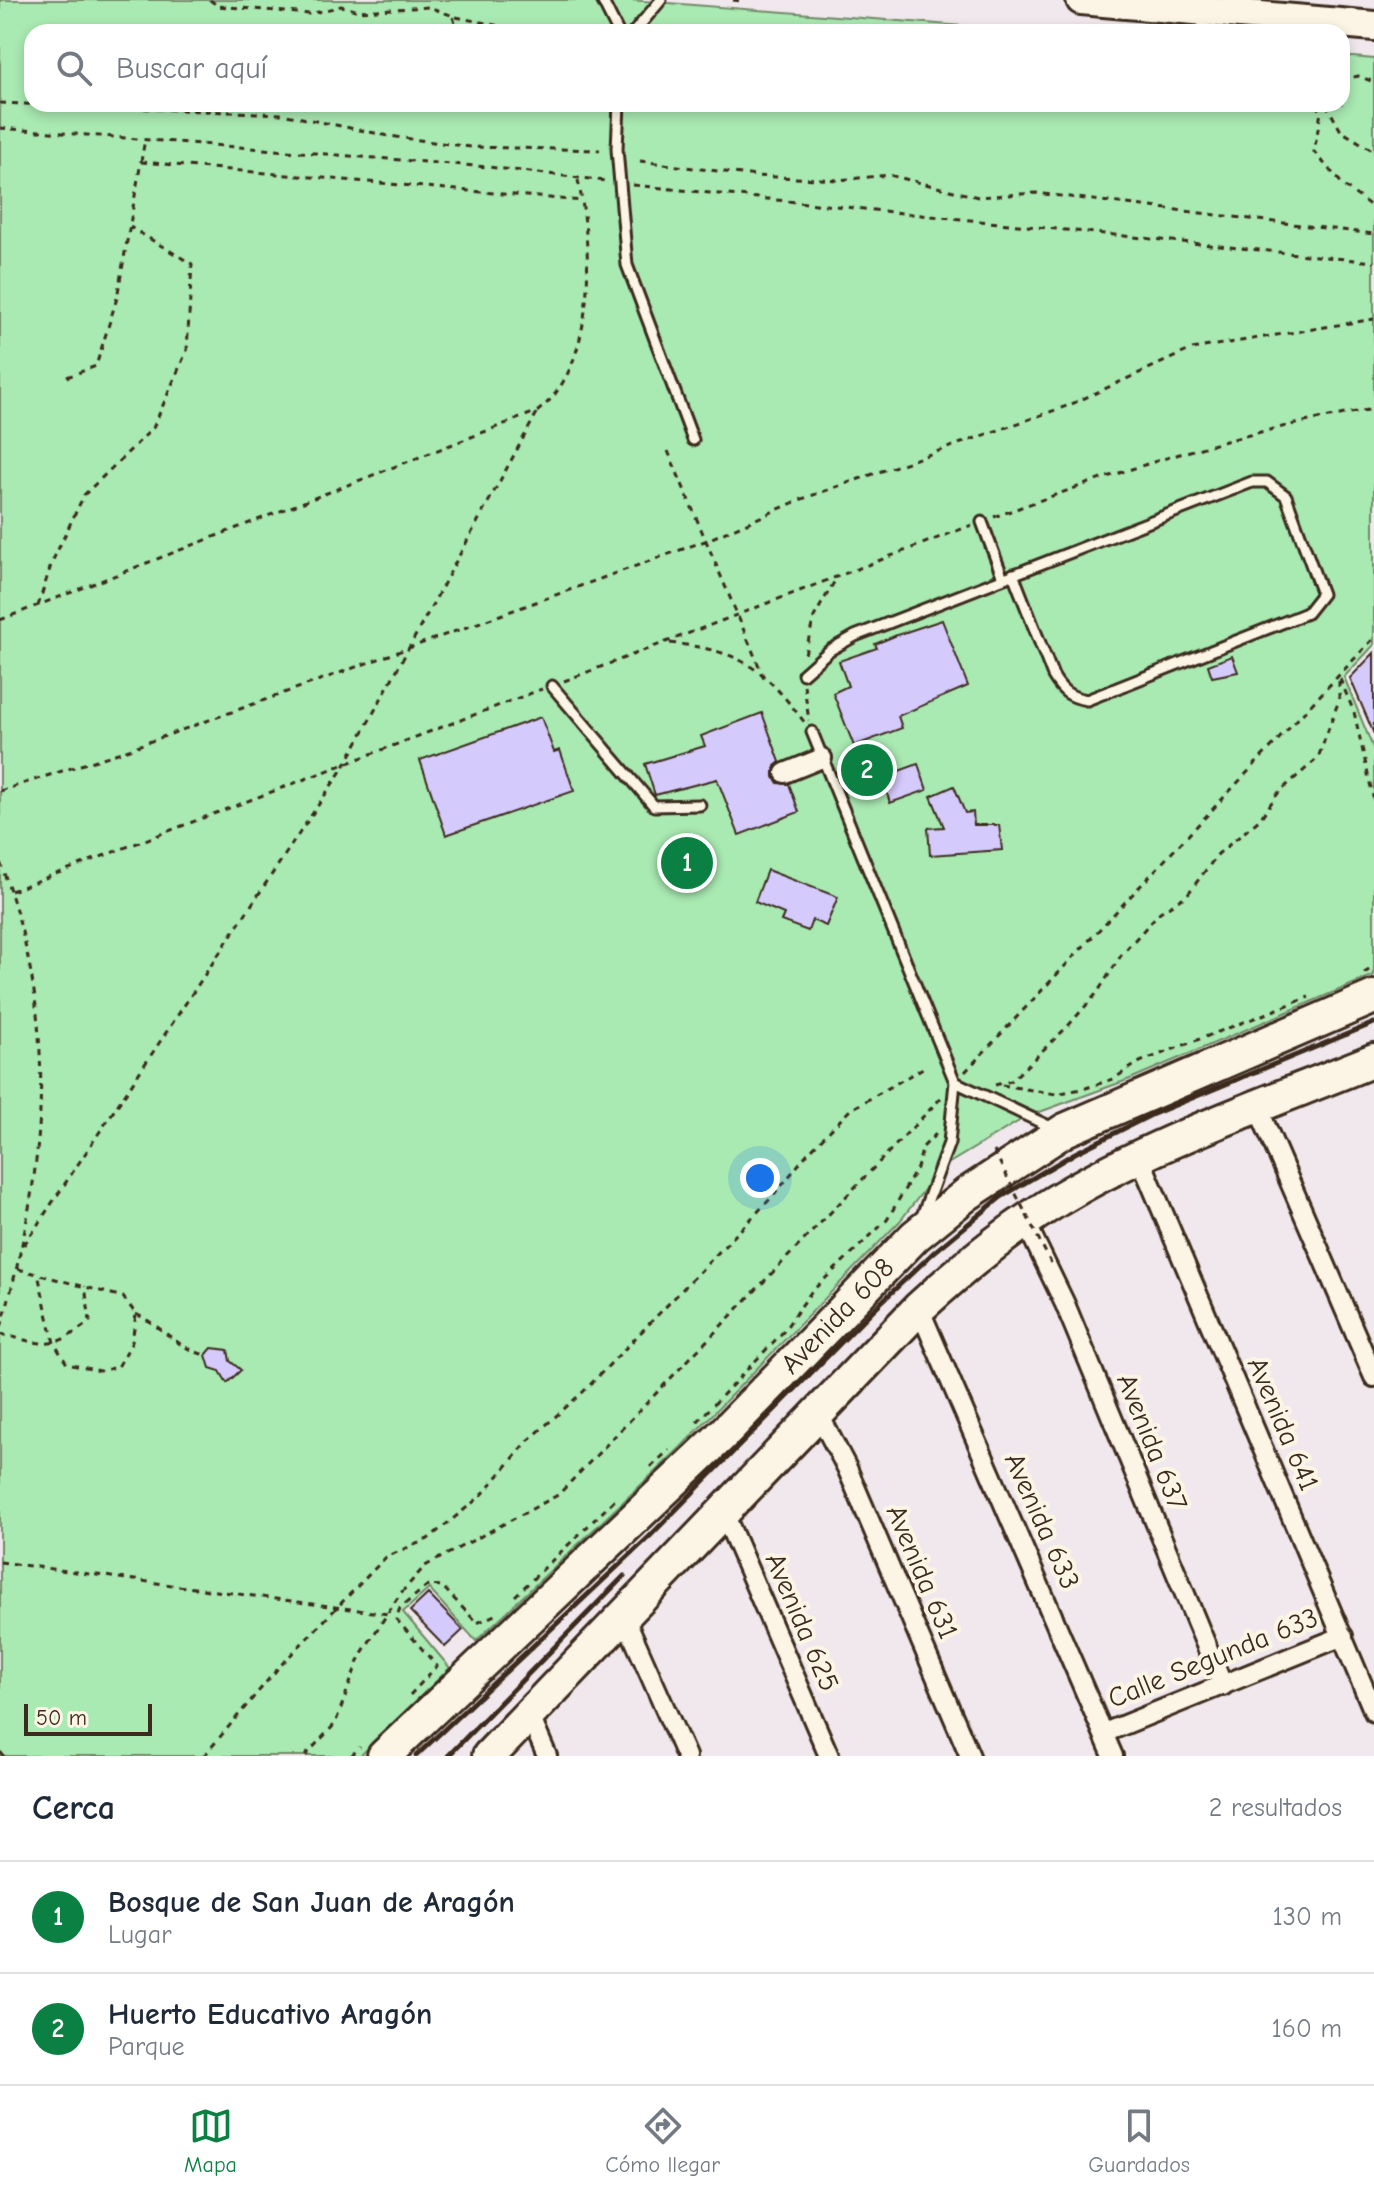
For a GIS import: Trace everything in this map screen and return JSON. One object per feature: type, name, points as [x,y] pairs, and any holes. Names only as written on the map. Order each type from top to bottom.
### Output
[{"type":"highway","name":"Avenida 608","points":[[376,1747],[718,1439],[915,1236],[967,1194],[1065,1130],[1367,986]]},
{"type":"highway","name":"Avenida 608","points":[[489,1756],[919,1308],[971,1261],[1025,1221],[1079,1188],[1140,1158],[1374,1060]]},
{"type":"main road","points":[[1081,0],[1201,20],[1279,24]]},
{"type":"street","points":[[785,773],[822,758]]},
{"type":"street","points":[[1258,1108],[1374,1377]]},
{"type":"street","name":"Avenida 641","points":[[1140,1158],[1374,1712]]},
{"type":"street","name":"Avenida 637","points":[[1025,1221],[1065,1304],[1223,1686]]},
{"type":"street","name":"Avenida 633","points":[[919,1308],[1113,1756]]},
{"type":"street","name":"Avenida 631","points":[[818,1413],[847,1468],[970,1756]]},
{"type":"street","name":"Avenida 625","points":[[723,1511],[829,1756]]},
{"type":"street","points":[[624,1616],[686,1756]]},
{"type":"street","name":"Calle Segunda 633","points":[[1104,1733],[1343,1636]]},
{"type":"street","points":[[529,1714],[547,1756]]},
{"type":"lane","points":[[602,0],[614,24]]},
{"type":"lane","points":[[641,24],[661,0]]},
{"type":"lane","points":[[619,112],[620,183],[627,265],[693,440]]},
{"type":"lane","points":[[803,674],[830,650],[855,636],[1008,576],[1252,482],[1267,482],[1286,496],[1322,594],[1307,613],[1087,700],[1072,697],[1061,689],[1053,676],[1008,576],[982,522]]},
{"type":"lane","points":[[552,686],[654,806],[700,805]]},
{"type":"lane","points":[[812,732],[955,1082],[949,1143],[915,1236]]},
{"type":"lane","points":[[955,1082],[1044,1126],[1065,1130]]},
{"type":"path","points":[[210,0],[218,6],[310,14],[341,6],[359,11],[429,7],[452,16],[490,24]]},
{"type":"path","points":[[733,0],[740,1]]},
{"type":"path","points":[[452,16],[455,24]]},
{"type":"path","points":[[1350,78],[1358,76],[1374,82]]},
{"type":"path","points":[[0,103],[24,104]]},
{"type":"path","points":[[231,112],[282,114],[389,136],[471,147],[600,150]]},
{"type":"path","points":[[1321,112],[1314,152],[1345,187],[1374,208]]},
{"type":"path","points":[[1330,112],[1341,131],[1374,151]]},
{"type":"path","points":[[0,128],[577,176],[1374,262]]},
{"type":"path","points":[[67,377],[96,366],[117,298],[145,139]]},
{"type":"path","points":[[640,161],[756,176],[839,180],[889,175],[978,197],[1036,193],[1374,234]]},
{"type":"path","points":[[141,162],[583,201]]},
{"type":"path","points":[[0,620],[538,411],[562,390],[572,368],[577,345],[588,242],[577,176]]},
{"type":"path","points":[[38,606],[52,562],[84,495],[153,428],[187,350],[192,264],[130,227]]},
{"type":"path","points":[[0,791],[118,753],[411,644],[705,541],[802,499],[1067,406],[1192,349],[1374,319]]},
{"type":"path","points":[[11,891],[1146,462],[1229,438],[1374,409]]},
{"type":"path","points":[[24,1245],[345,765],[538,411]]},
{"type":"path","points":[[668,451],[764,678]]},
{"type":"path","points":[[305,1756],[335,1724],[360,1656],[425,1566],[558,1495],[955,1082],[1374,638]]},
{"type":"path","points":[[667,642],[718,648],[764,678],[812,732]]},
{"type":"path","points":[[1339,676],[1354,712],[1374,801]]},
{"type":"path","points":[[1321,992],[1140,1062],[1113,1079],[1086,1088],[1056,1094],[995,1085],[1011,1081],[1057,1037],[1097,993],[1122,954],[1160,912],[1187,895],[1218,854],[1259,820],[1279,792],[1318,758],[1339,700],[1339,676]]},
{"type":"path","points":[[0,862],[11,891],[36,991],[42,1071],[39,1157],[24,1245],[0,1332],[46,1346],[70,1338],[90,1321],[85,1286]]},
{"type":"path","points":[[1367,986],[1374,967]]},
{"type":"path","points":[[204,1756],[279,1667],[341,1607],[386,1557],[428,1539],[481,1496],[528,1441],[583,1392],[775,1194],[807,1154],[850,1110],[923,1068]]},
{"type":"path","points":[[696,1424],[783,1332],[811,1292],[887,1220],[917,1168],[923,1147],[937,1133]]},
{"type":"path","points":[[994,1151],[1052,1265]]},
{"type":"path","points":[[18,1269],[123,1297],[136,1314],[164,1327],[184,1349],[206,1355]]},
{"type":"path","points":[[38,1274],[54,1343],[67,1364],[100,1371],[118,1367],[132,1342],[136,1314]]},
{"type":"path","points":[[649,1468],[677,1442]]},
{"type":"path","points":[[511,1601],[527,1582],[623,1494]]},
{"type":"path","points":[[0,1562],[388,1614]]},
{"type":"path","points":[[409,1697],[437,1666],[396,1619],[400,1608],[428,1585],[442,1586],[477,1623],[500,1610]]},
{"type":"path","points":[[351,1756],[376,1747]]},
{"type":"path","points":[[0,1752],[4,1756]]},
{"type":"green space","points":[[0,0],[630,0],[938,24],[24,24],[24,112],[1350,112],[1350,57],[1374,59],[1374,645],[1344,677],[1374,750],[1374,975],[1130,1079],[1026,1117],[941,1168],[900,1221],[680,1448],[476,1641],[429,1589],[403,1612],[450,1668],[360,1756],[0,1756]]},
{"type":"building","points":[[942,620],[968,686],[898,716],[902,728],[854,746],[833,693],[848,686],[839,661],[877,648],[875,644],[897,635]]},
{"type":"building","points":[[1374,653],[1374,734],[1350,678]]},
{"type":"building","points":[[1232,656],[1238,672],[1212,677],[1208,665]]},
{"type":"building","points":[[762,713],[780,762],[775,766],[774,777],[778,783],[789,784],[799,812],[739,835],[717,779],[655,795],[645,764],[705,746],[701,736]]},
{"type":"building","points":[[541,717],[554,752],[560,750],[574,791],[446,835],[420,760]]},
{"type":"building","points":[[918,764],[927,790],[890,803],[882,777]]},
{"type":"building","points":[[954,786],[965,813],[973,812],[974,825],[999,825],[1002,850],[930,855],[928,828],[944,827],[931,796]]},
{"type":"building","points":[[767,870],[838,897],[826,926],[812,920],[808,931],[781,921],[784,914],[755,902]]},
{"type":"building","points":[[212,1348],[228,1350],[230,1361],[241,1370],[227,1383],[220,1371],[210,1368],[206,1355]]},
{"type":"building","points":[[428,1594],[463,1630],[445,1647],[410,1611]]},
{"type":"railway","points":[[416,1756],[650,1536],[872,1311],[933,1253],[1001,1197],[1075,1153],[1151,1115],[1374,1023]]},
{"type":"railway","points":[[448,1756],[624,1576]]},
{"type":"place","name":"Huerto Educativo Aragón","points":[[867,770]]},
{"type":"place","name":"Bosque de San Juan de Aragón","points":[[687,863]]}]
